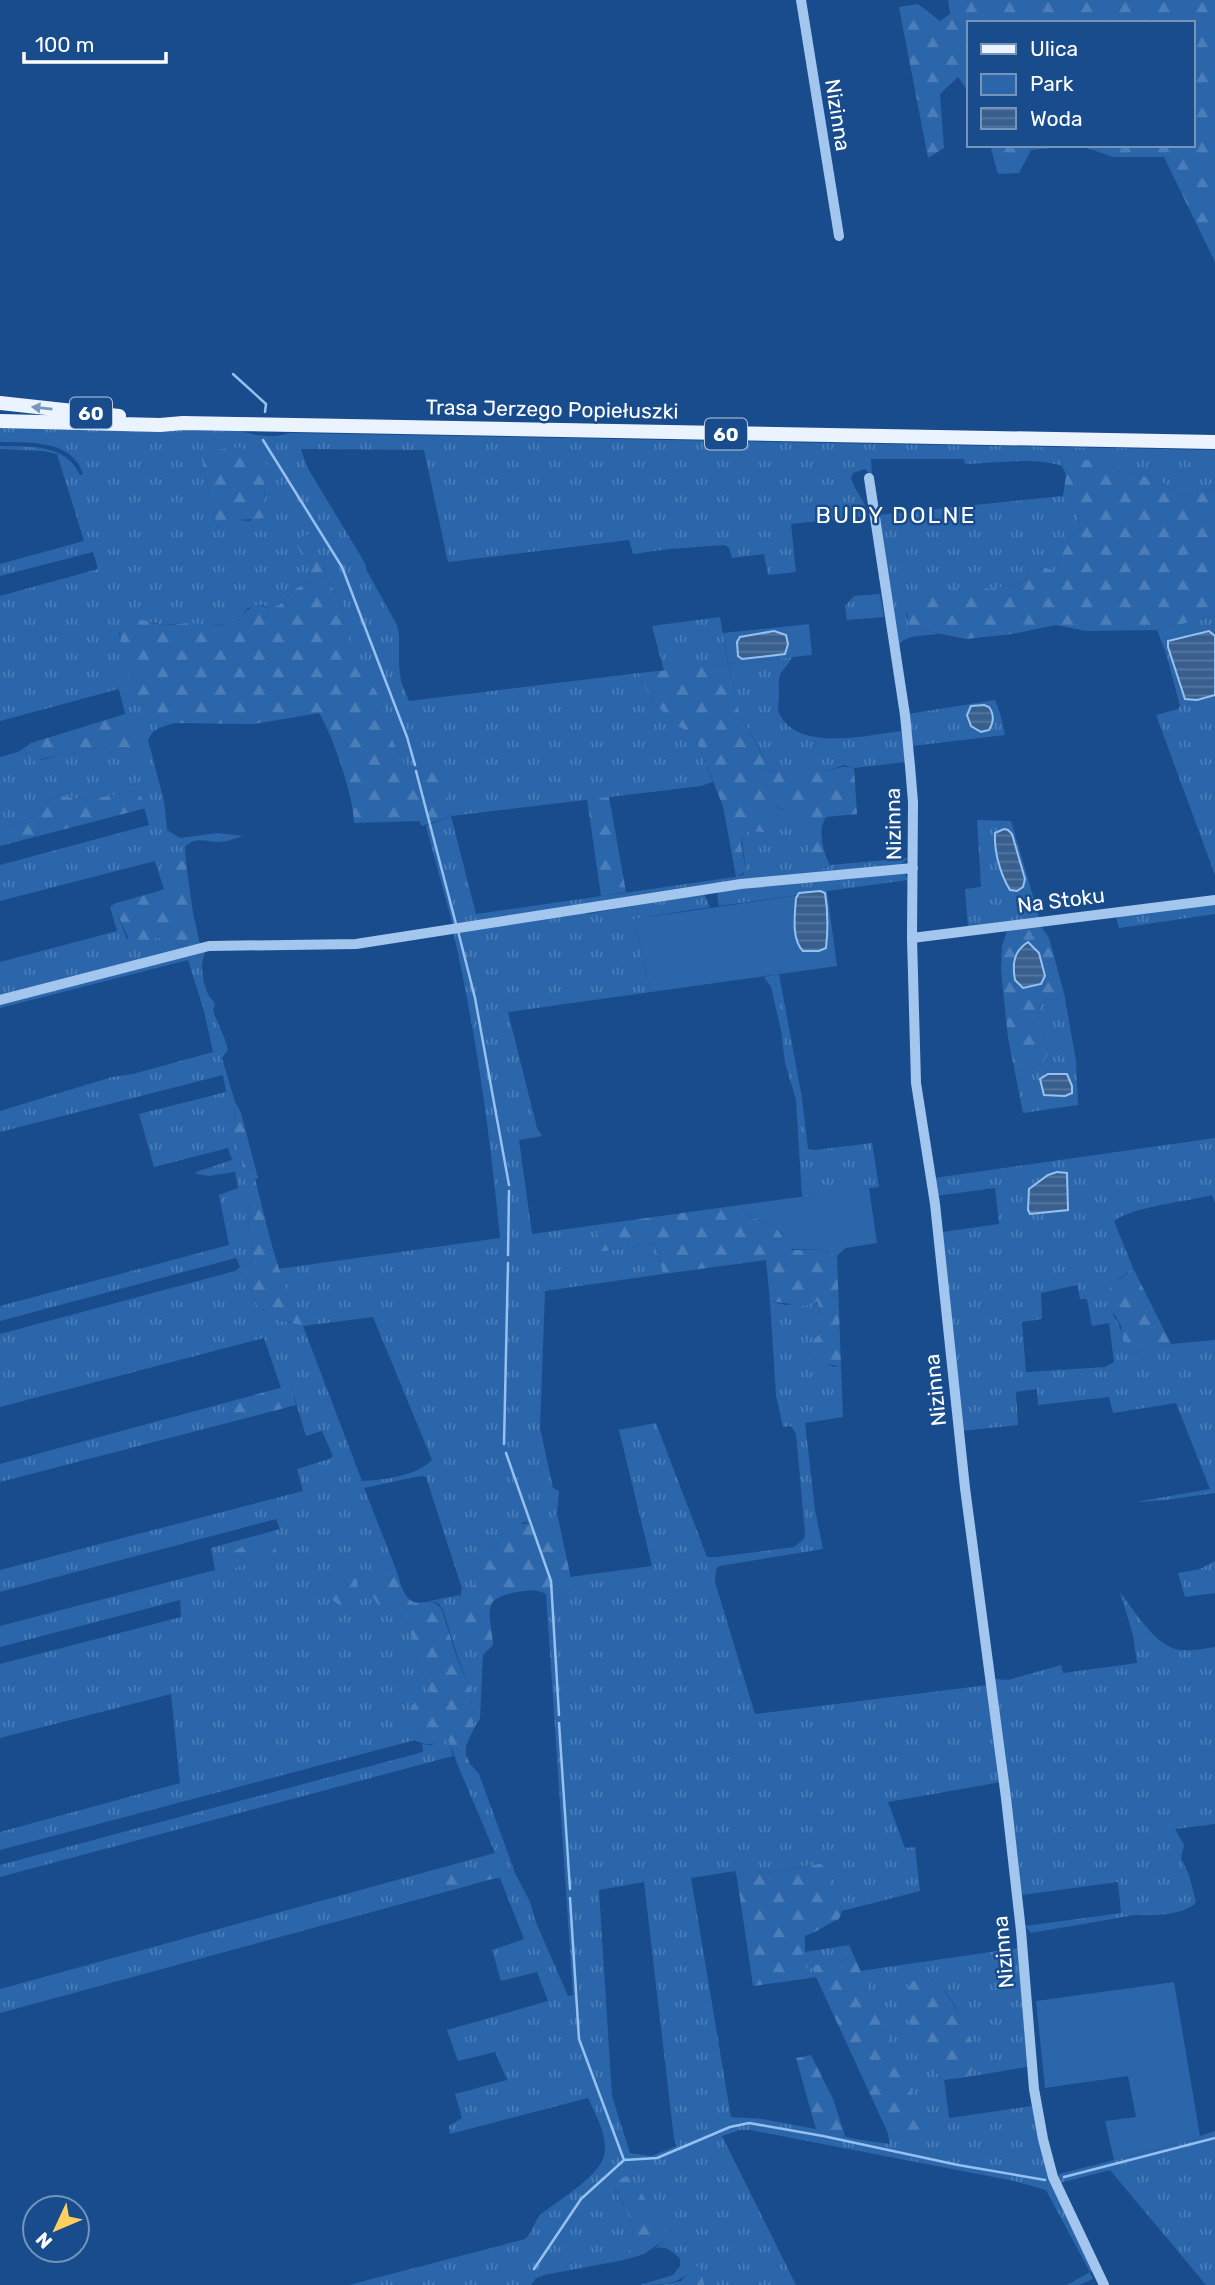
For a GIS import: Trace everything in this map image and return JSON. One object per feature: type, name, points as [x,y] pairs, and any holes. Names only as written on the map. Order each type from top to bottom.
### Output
[{"type":"main road","name":"Trasa Jerzego Popiełuszki","points":[[0,403],[159,418],[183,423]]},
{"type":"main road","name":"Trasa Jerzego Popiełuszki","points":[[0,421],[1215,442]]},
{"type":"street","name":"Nizinna","points":[[801,0],[838,236]]},
{"type":"street","name":"Nizinna","points":[[869,478],[908,744],[913,802],[912,938],[916,1083],[935,1205],[965,1488],[1003,1773],[1021,1931],[1034,2089],[1053,2176],[1104,2285]]},
{"type":"street","points":[[0,1000],[209,946],[356,944],[741,884],[913,867]]},
{"type":"street","name":"Na Stoku","points":[[912,938],[1215,900]]},
{"type":"green space","points":[[948,0],[1215,0],[1215,262],[1164,157],[1113,157],[1085,147],[1194,147],[1194,21],[967,21],[967,90],[958,77],[940,94],[944,148],[928,158],[899,7],[918,4],[940,21],[950,14]]},
{"type":"green space","points":[[991,147],[1059,147],[1031,150],[1019,173],[998,174]]},
{"type":"green space","points":[[0,426],[240,431],[270,436],[289,433],[1215,450],[1215,489],[1184,495],[1172,491],[1157,478],[1064,460],[1062,466],[1027,461],[965,464],[964,459],[871,459],[872,476],[865,469],[853,473],[851,478],[868,516],[791,524],[796,572],[768,575],[764,554],[732,558],[725,545],[633,554],[629,540],[448,562],[424,450],[301,449],[307,467],[365,563],[397,625],[401,681],[409,701],[639,673],[649,695],[661,709],[673,722],[693,736],[713,782],[701,786],[451,816],[429,772],[411,779],[393,741],[384,708],[376,691],[351,653],[342,606],[326,576],[311,536],[307,535],[311,581],[295,589],[279,605],[269,609],[263,605],[248,608],[239,619],[227,624],[163,625],[144,620],[119,633],[133,683],[159,728],[148,740],[164,801],[167,830],[180,838],[218,833],[243,836],[222,842],[197,841],[185,847],[186,863],[181,860],[173,898],[168,903],[152,893],[164,889],[155,861],[0,901],[0,865],[149,825],[141,796],[134,790],[96,798],[58,795],[33,817],[0,830],[0,757],[24,748],[27,755],[42,760],[97,748],[107,749],[115,759],[137,739],[125,714],[119,689],[0,721],[0,596],[98,569],[93,552],[0,576],[0,564],[84,541],[57,454],[0,449],[0,446],[35,447],[56,452],[65,457],[80,475],[83,474],[78,463],[70,454],[49,445],[0,442]],"holes":[[[200,452],[265,490],[264,503],[250,521],[239,520],[217,528]]]},
{"type":"green space","points":[[239,447],[266,459],[264,503],[269,513],[264,518],[239,520],[217,528],[200,452]]},
{"type":"green space","points":[[1064,460],[1117,460],[1123,473],[1157,478],[1172,491],[1184,495],[1215,489],[1215,616],[1157,630],[1086,631],[1056,625],[1012,634],[966,639],[910,628],[905,603],[972,585],[990,589],[1017,584],[1026,578],[1031,570],[1040,566],[1055,571],[1070,537],[1080,529],[1076,510],[1063,496],[1066,475],[1062,466]]},
{"type":"green space","points":[[1063,496],[1076,510],[1080,529],[1070,537],[1055,571],[1031,570],[1026,578],[1017,584],[990,589],[972,585],[906,613],[910,628],[939,634],[911,637],[899,645],[877,515]]},
{"type":"green space","points":[[307,535],[311,536],[326,576],[342,606],[351,652],[386,712],[393,741],[411,779],[429,772],[442,774],[451,816],[422,826],[419,821],[354,823],[342,767],[319,713],[254,724],[174,723],[159,728],[136,692],[122,651],[120,632],[124,624],[128,621],[145,620],[166,625],[222,625],[232,622],[258,604],[269,609],[279,605],[295,589],[311,581],[310,571],[296,543]]},
{"type":"green space","points":[[880,594],[884,617],[847,620],[845,606],[854,596]]},
{"type":"green space","points":[[1215,616],[1215,875],[1156,715],[1178,709],[1180,706],[1157,630]]},
{"type":"green space","points":[[720,617],[728,664],[664,671],[652,626]]},
{"type":"green space","points":[[809,624],[812,655],[728,664],[723,633]]},
{"type":"green space","points":[[792,657],[780,675],[779,683],[778,711],[788,725],[801,733],[834,738],[901,731],[906,762],[854,768],[844,765],[824,772],[802,773],[791,768],[766,772],[764,757],[740,715],[728,664]]},
{"type":"green space","points":[[728,664],[740,715],[764,758],[766,772],[781,766],[816,772],[854,768],[857,814],[826,817],[823,822],[823,848],[830,865],[821,868],[811,862],[806,824],[777,807],[771,813],[774,825],[772,828],[763,832],[750,830],[743,836],[741,844],[746,871],[736,877],[723,806],[697,742],[662,710],[645,687],[639,673]]},
{"type":"green space","points":[[995,700],[1005,735],[912,746],[908,714]]},
{"type":"green space","points":[[125,714],[142,744],[139,753],[129,759],[115,759],[107,749],[97,748],[35,761],[30,759],[24,748],[31,743]]},
{"type":"green space","points":[[134,790],[141,796],[146,808],[0,846],[0,830],[33,817],[58,795],[96,798]]},
{"type":"green space","points":[[609,797],[626,892],[601,896],[587,799]]},
{"type":"green space","points":[[776,807],[796,816],[807,827],[810,837],[809,854],[814,865],[825,868],[830,865],[908,858],[901,865],[453,926],[426,826],[451,816],[476,914],[744,874],[743,836],[750,830],[765,832],[772,829],[771,813]]},
{"type":"green space","points":[[977,820],[1011,821],[1040,920],[968,928],[965,889],[981,887]]},
{"type":"green space","points":[[169,859],[186,863],[200,944],[185,947],[162,941],[158,936],[148,942],[130,942],[116,911],[116,903],[152,893],[163,902],[172,900],[168,882]]},
{"type":"green space","points":[[904,873],[908,880],[719,906],[717,894],[721,891]]},
{"type":"green space","points":[[827,891],[837,966],[651,992],[634,919]]},
{"type":"green space","points":[[704,894],[710,907],[634,919],[651,992],[508,1012],[537,1128],[542,1136],[519,1140],[532,1234],[596,1225],[601,1252],[655,1243],[663,1274],[545,1291],[540,1428],[553,1488],[559,1491],[557,1513],[550,1521],[540,1524],[524,1522],[502,1534],[494,1549],[483,1551],[475,1563],[479,1580],[474,1585],[462,1589],[426,1477],[364,1488],[395,1567],[380,1573],[412,1637],[415,1655],[432,1696],[411,1716],[422,1728],[415,1740],[0,1850],[0,1832],[180,1783],[171,1694],[0,1738],[0,1664],[181,1617],[180,1600],[0,1647],[0,1626],[215,1570],[211,1548],[280,1529],[276,1519],[0,1592],[0,1570],[303,1491],[297,1469],[333,1456],[322,1431],[306,1436],[291,1386],[281,1388],[264,1338],[0,1407],[0,1334],[235,1271],[240,1267],[236,1258],[0,1321],[0,1306],[229,1245],[219,1195],[238,1188],[235,1172],[209,1176],[196,1172],[232,1160],[228,1148],[154,1167],[139,1114],[226,1092],[223,1075],[0,1132],[0,1111],[112,1077],[133,1074],[213,1052],[188,960],[0,1008],[0,1002],[207,949],[202,966],[203,979],[215,1004],[213,1010],[228,1050],[222,1058],[235,1102],[234,1116],[241,1164],[250,1200],[248,1228],[253,1250],[252,1259],[244,1272],[258,1308],[278,1320],[302,1326],[292,1308],[278,1269],[500,1238],[481,1083],[453,931],[586,912],[587,914]],"holes":[[[373,1317],[432,1460],[409,1473],[362,1481],[303,1326]]]},
{"type":"green space","points":[[116,903],[116,911],[127,939],[148,942],[158,936],[185,947],[0,995],[0,962],[117,931],[110,907]]},
{"type":"green space","points":[[1215,903],[1215,914],[1119,928],[1116,916]]},
{"type":"green space","points":[[1040,925],[1049,938],[1064,993],[1054,1000],[1042,1003],[1038,1011],[1048,1054],[1042,1064],[1015,1072],[1008,1038],[1001,971],[1002,945],[1008,929]],"holes":[[[1028,942],[1039,953],[1045,976],[1019,948]]]},
{"type":"green space","points":[[779,974],[802,1098],[808,1149],[872,1143],[879,1187],[802,1197],[796,1100],[785,1063],[771,987],[764,977]]},
{"type":"green space","points":[[1064,993],[1076,1061],[1078,1105],[1023,1113],[1015,1072],[1042,1064],[1048,1054],[1038,1011],[1042,1003],[1054,1000]]},
{"type":"green space","points":[[235,1102],[241,1113],[258,1178],[255,1179],[274,1254],[303,1326],[278,1320],[258,1308],[244,1272],[252,1259],[253,1250],[248,1228],[250,1200],[234,1130]]},
{"type":"green space","points":[[1215,1138],[1215,1203],[1212,1195],[1147,1208],[1114,1221],[1133,1268],[1119,1279],[1113,1315],[1130,1354],[1171,1344],[1215,1340],[1215,1493],[1136,1502],[1210,1489],[1176,1403],[1113,1413],[1109,1397],[1038,1405],[1037,1389],[1016,1392],[1018,1425],[962,1431],[942,1232],[999,1224],[995,1188],[936,1196],[934,1178]],"holes":[[[1077,1285],[1080,1299],[1087,1299],[1092,1326],[1109,1323],[1114,1362],[1105,1367],[1026,1372],[1022,1322],[1042,1319],[1041,1293]]]},
{"type":"green space","points":[[869,1188],[877,1243],[846,1248],[837,1256],[824,1250],[786,1249],[782,1234],[776,1227],[749,1216],[740,1205]]},
{"type":"green space","points":[[740,1205],[749,1216],[776,1227],[792,1250],[824,1250],[837,1256],[841,1366],[808,1361],[811,1345],[822,1332],[822,1318],[817,1301],[805,1306],[770,1301],[766,1260],[663,1274],[655,1243],[600,1252],[596,1225]]},
{"type":"green space","points":[[1133,1268],[1171,1344],[1130,1354],[1123,1340],[1121,1326],[1108,1303],[1110,1288]]},
{"type":"green space","points":[[816,1300],[822,1318],[822,1332],[816,1336],[808,1354],[834,1367],[841,1366],[843,1417],[805,1423],[815,1510],[823,1549],[719,1566],[716,1570],[715,1582],[755,1714],[987,1685],[1001,1782],[888,1802],[905,1848],[915,1847],[920,1891],[842,1911],[823,1863],[737,1878],[735,1871],[691,1878],[731,2117],[762,2119],[890,2144],[887,2131],[906,2144],[926,2127],[860,1971],[1018,1948],[1027,2067],[967,2077],[974,2061],[973,2046],[949,1996],[930,1979],[919,2041],[936,2072],[944,2080],[949,2118],[1032,2106],[1047,2174],[1092,2271],[1090,2273],[1093,2279],[1079,2285],[1067,2285],[1090,2272],[1046,2190],[1014,2181],[740,2130],[722,2136],[796,2285],[704,2285],[704,2279],[686,2275],[671,2283],[640,2285],[673,2275],[680,2266],[680,2259],[669,2250],[655,2248],[668,2237],[614,2187],[631,2223],[632,2240],[624,2260],[544,2275],[535,2279],[531,2285],[349,2285],[525,2239],[540,2215],[589,2177],[603,2159],[604,2137],[588,2098],[450,2134],[449,2126],[462,2118],[455,2094],[507,2080],[495,2052],[458,2061],[447,2030],[548,2001],[537,1972],[501,1981],[492,1950],[524,1939],[500,1878],[492,1879],[491,1870],[443,1887],[449,1891],[0,2013],[0,1989],[495,1853],[459,1768],[470,1764],[479,1774],[515,1873],[530,1902],[535,1920],[568,1996],[573,1995],[546,1594],[558,1600],[573,1588],[570,1577],[652,1566],[619,1430],[656,1423],[707,1557],[794,1547],[804,1539],[796,1434],[791,1426],[783,1427],[776,1395],[770,1301],[786,1305]],"holes":[[[644,1882],[674,2139],[677,2146],[651,2156],[630,2153],[612,2096],[599,1890]]]},
{"type":"green space","points":[[291,1386],[296,1405],[231,1422],[229,1416],[232,1401]]},
{"type":"green space","points":[[232,1401],[229,1416],[231,1422],[0,1482],[0,1464]]},
{"type":"green space","points":[[557,1513],[573,1588],[558,1600],[533,1591],[512,1593],[493,1601],[490,1615],[493,1645],[483,1655],[462,1615],[460,1597],[462,1589],[474,1585],[478,1580],[475,1563],[477,1555],[494,1549],[502,1534],[509,1528],[544,1522]]},
{"type":"green space","points":[[271,1536],[275,1555],[232,1569],[223,1564],[226,1556],[245,1545]]},
{"type":"green space","points":[[1215,1561],[1215,1593],[1185,1597],[1178,1573],[1200,1569]]},
{"type":"green space","points":[[395,1567],[403,1590],[410,1600],[418,1603],[430,1602],[442,1610],[470,1688],[474,1728],[466,1746],[470,1764],[464,1768],[459,1768],[448,1739],[432,1744],[415,1740],[422,1728],[411,1716],[410,1709],[418,1699],[432,1696],[415,1655],[412,1637],[399,1611],[383,1610],[373,1597],[368,1582],[369,1572],[375,1570],[380,1573]]},
{"type":"green space","points":[[357,1579],[357,1590],[351,1604],[339,1605],[325,1594],[325,1584]]},
{"type":"green space","points":[[1120,1592],[1149,1630],[1163,1643],[1175,1649],[1186,1650],[1215,1647],[1215,1824],[1175,1829],[1184,1845],[1181,1858],[1196,1902],[1177,1912],[1135,1915],[1031,1933],[1025,1926],[1121,1913],[1118,1882],[1022,1895],[995,1679],[1008,1680],[1061,1665],[1063,1673],[1137,1663],[1133,1635]]},
{"type":"green space","points":[[460,1595],[466,1624],[483,1655],[480,1719],[474,1728],[470,1688],[443,1610],[438,1603],[429,1601]]},
{"type":"green space","points":[[448,1738],[453,1756],[0,1877],[0,1865],[423,1752],[422,1744],[431,1745]]},
{"type":"green space","points":[[485,1863],[491,1870],[492,1879],[449,1891],[443,1887],[444,1876]]},
{"type":"green space","points":[[824,1863],[842,1911],[839,1919],[805,1936],[805,1964],[811,1978],[753,1986],[737,1878]]},
{"type":"green space","points":[[849,1945],[855,1958],[811,1966],[816,1977],[811,1978],[805,1964],[805,1952]]},
{"type":"green space","points":[[855,1958],[926,2127],[922,2141],[906,2144],[887,2131],[811,1966]]},
{"type":"green space","points":[[919,1979],[932,1980],[941,1986],[964,2024],[975,2054],[973,2068],[967,2077],[944,2080],[920,2047],[906,2006],[906,1993],[910,1982]]},
{"type":"green space","points":[[1174,1982],[1200,2136],[1114,2160],[1105,2121],[1136,2117],[1128,2076],[1045,2088],[1036,2001]]},
{"type":"green space","points":[[811,2055],[833,2099],[845,2136],[816,2129],[796,2058]]},
{"type":"green space","points":[[1215,2131],[1215,2285],[1206,2285],[1110,2170],[1060,2183],[1059,2174],[1196,2139]]},
{"type":"green space","points":[[630,2175],[669,2237],[644,2254],[624,2260],[632,2240],[631,2223],[614,2186]]},
{"type":"green space","points":[[698,2266],[703,2272],[704,2285],[662,2285],[681,2281],[692,2268]]},
{"type":"water","points":[[774,631],[786,635],[788,644],[785,654],[742,659],[738,656],[737,642],[740,637]]},
{"type":"water","points":[[1209,631],[1215,636],[1215,695],[1197,700],[1185,699],[1168,641]]},
{"type":"water","points":[[984,705],[991,710],[993,721],[989,730],[981,732],[971,726],[967,715],[971,706]]},
{"type":"water","points":[[1004,829],[1012,834],[1025,879],[1023,887],[1017,891],[1010,890],[1006,884],[997,855],[995,833]]},
{"type":"water","points":[[799,893],[825,893],[826,900],[826,948],[803,951],[795,933],[796,898]]},
{"type":"water","points":[[1028,942],[1039,953],[1045,976],[1041,984],[1023,988],[1015,980],[1014,963],[1017,953]]},
{"type":"water","points":[[1048,1074],[1067,1074],[1072,1093],[1065,1096],[1044,1095],[1040,1079]]},
{"type":"water","points":[[1067,1173],[1068,1210],[1030,1214],[1029,1189],[1048,1175]]},
{"type":"waterway","points":[[233,374],[266,404],[265,412]]},
{"type":"waterway","points":[[263,440],[342,567],[407,737],[415,765]]},
{"type":"waterway","points":[[416,771],[456,924]]},
{"type":"waterway","points":[[458,931],[475,998],[509,1185]]},
{"type":"waterway","points":[[508,1255],[509,1191]]},
{"type":"waterway","points":[[504,1444],[508,1263]]},
{"type":"waterway","points":[[506,1453],[551,1581],[559,1715]]},
{"type":"waterway","points":[[559,1723],[570,1889]]},
{"type":"waterway","points":[[534,2269],[581,2199],[624,2160],[579,2039],[570,1898]]},
{"type":"waterway","points":[[624,2160],[657,2158],[730,2127],[749,2123],[1045,2180]]},
{"type":"waterway","points":[[1064,2177],[1215,2138]]},
{"type":"district","name":"BUDY DOLNE","points":[[896,515]]}]
